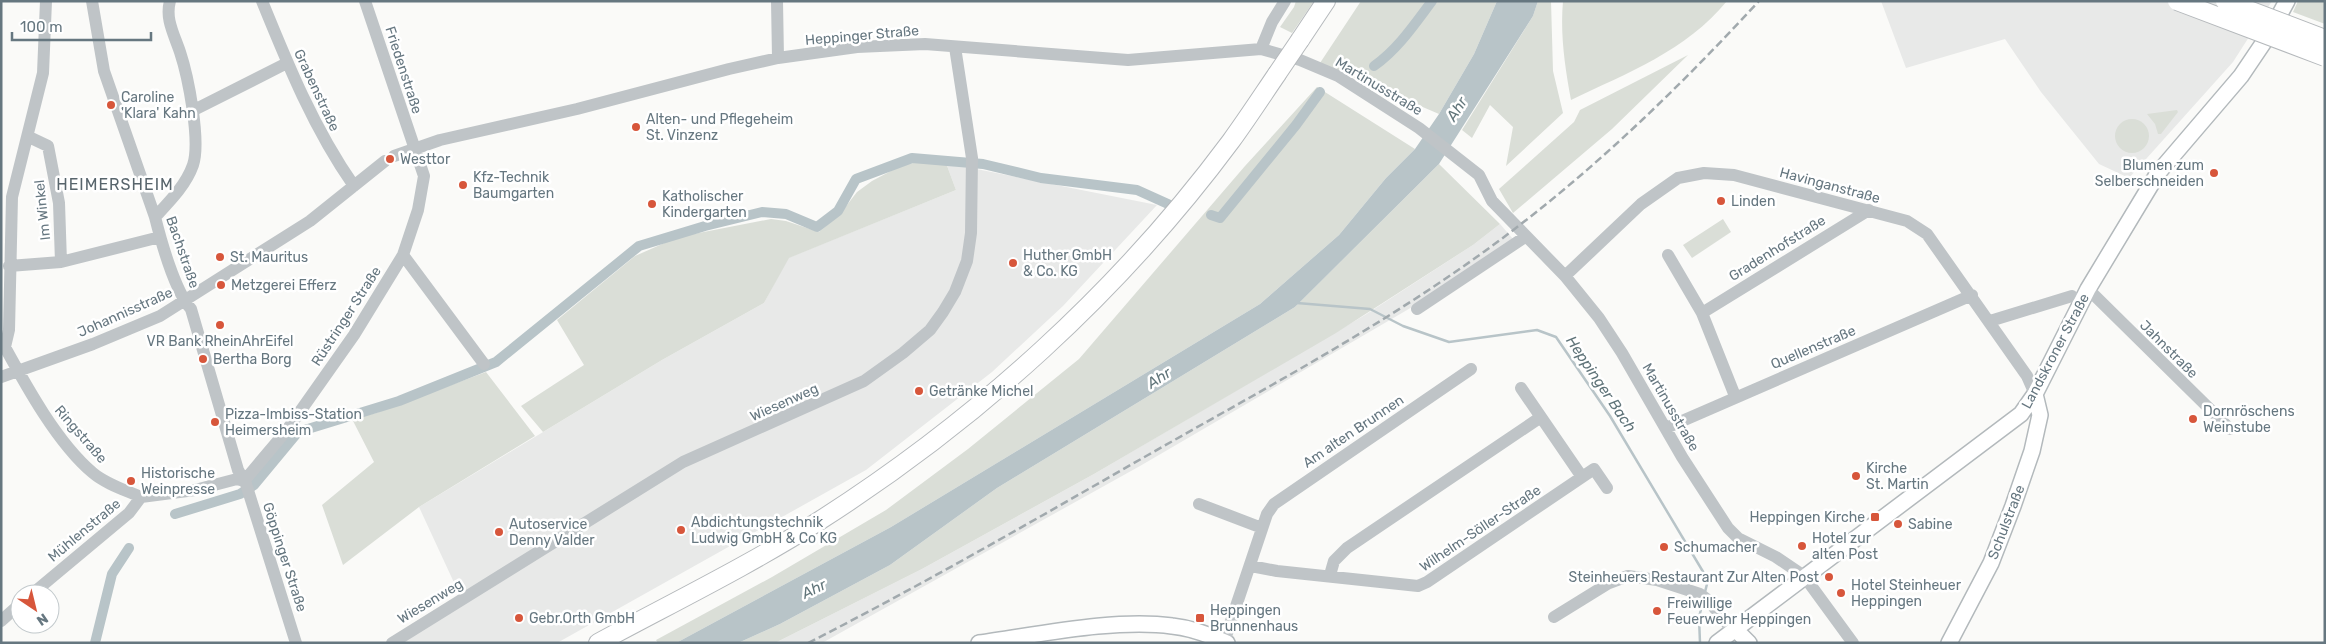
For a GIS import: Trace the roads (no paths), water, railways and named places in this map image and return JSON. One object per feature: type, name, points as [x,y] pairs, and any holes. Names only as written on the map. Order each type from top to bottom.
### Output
[{"type":"highway","points":[[598,643],[817,523],[914,456],[992,394],[1095,299],[1164,225],[1232,140],[1326,1]]},
{"type":"highway","points":[[2177,1],[2325,57]]},
{"type":"highway","points":[[2226,1],[2325,39]]},
{"type":"main road","name":"Landskroner Straße","points":[[1717,643],[2021,414],[2035,394],[2088,289],[2158,174],[2241,76],[2268,36],[2287,1]]},
{"type":"main road","name":"Schulstraße","points":[[1949,643],[1991,563],[2032,452],[2040,415],[2035,394]]},
{"type":"main road","points":[[979,643],[1117,625],[1149,624],[1173,626],[1226,642]]},
{"type":"main road","points":[[1736,630],[1749,643]]},
{"type":"street","points":[[3,343],[9,330],[12,197],[29,137],[43,73],[46,1]]},
{"type":"street","name":"Bachstraße","points":[[92,1],[104,71],[155,217],[160,237],[185,302],[191,309],[238,470],[246,486]]},
{"type":"street","points":[[155,217],[180,190],[193,165],[196,146],[186,70],[166,14],[170,1]]},
{"type":"street","name":"Grabenstraße","points":[[262,1],[287,63],[331,154],[354,186]]},
{"type":"street","name":"Friedenstraße","points":[[365,1],[414,148]]},
{"type":"street","points":[[777,1],[778,58]]},
{"type":"street","points":[[1261,49],[1272,22],[1285,1]]},
{"type":"street","name":"Heppinger Straße","points":[[414,148],[440,140],[577,110],[778,58],[857,47],[925,44],[1128,60],[1261,49],[1276,52],[1320,68]]},
{"type":"street","name":"Wiesenweg","points":[[392,643],[683,462],[848,390],[864,381],[903,353],[930,330],[955,292],[967,261],[971,233],[972,162],[956,47]]},
{"type":"street","points":[[192,111],[287,63]]},
{"type":"street","name":"Martinusstraße","points":[[1320,68],[1338,76],[1419,128],[1479,174],[1492,201],[1565,276],[1615,341],[1728,528],[1738,538],[1776,557],[1804,576],[1854,643]]},
{"type":"street","name":"Im Winkel","points":[[29,137],[48,146],[59,203],[61,262]]},
{"type":"street","name":"Johannisstraße","points":[[1,376],[93,344],[160,316],[185,302],[310,221],[390,159],[414,148]]},
{"type":"street","name":"Rüstringer Straße","points":[[246,486],[354,335],[403,255],[418,210],[424,176],[414,148]]},
{"type":"street","name":"Havinganstraße","points":[[1565,276],[1641,204],[1678,178],[1704,173],[1734,175],[1907,221],[1927,234],[1990,321],[2027,376],[2035,394]]},
{"type":"street","name":"Gradenhofstraße","points":[[1702,313],[1869,210]]},
{"type":"street","points":[[9,266],[61,262],[160,237]]},
{"type":"street","points":[[1417,309],[1525,237]]},
{"type":"street","points":[[403,255],[484,364]]},
{"type":"street","points":[[1668,255],[1702,313],[1735,396]]},
{"type":"street","name":"Jahnstraße","points":[[2088,289],[2230,429]]},
{"type":"street","name":"Quellenstraße","points":[[1666,428],[1735,396],[1972,295]]},
{"type":"street","points":[[1990,321],[2072,296]]},
{"type":"street","name":"Ringstraße","points":[[3,343],[16,370],[46,418],[93,473],[117,487],[141,497]]},
{"type":"street","name":"Am alten Brunnen","points":[[1226,642],[1262,528],[1267,514],[1274,504],[1471,369]]},
{"type":"street","points":[[1521,388],[1582,477],[1594,469],[1607,488]]},
{"type":"street","points":[[1330,576],[1334,561],[1347,548],[1541,417]]},
{"type":"street","name":"Wilhelm-Söller-Straße","points":[[1251,566],[1277,571],[1418,586],[1427,582],[1582,477]]},
{"type":"street","points":[[141,497],[195,490],[237,479],[246,486]]},
{"type":"street","name":"Göppinger Straße","points":[[246,486],[296,643]]},
{"type":"street","name":"Mühlenstraße","points":[[44,584],[129,513],[141,497]]},
{"type":"street","points":[[1199,504],[1262,528]]},
{"type":"street","points":[[1554,616],[1609,582],[1628,576],[1657,580],[1704,597],[1729,626],[1736,630]]},
{"type":"water","name":"Ahr","points":[[1497,1],[1538,1],[1533,16],[1439,164],[1295,307],[997,488],[890,565],[780,624],[738,643],[676,643],[891,527],[1260,304],[1339,235],[1386,178],[1415,149],[1439,114],[1474,54]]},
{"type":"waterway","points":[[1374,66],[1398,44],[1432,1]]},
{"type":"waterway","points":[[1211,215],[1220,218],[1296,125],[1320,92]]},
{"type":"waterway","points":[[175,514],[240,494],[254,485],[298,432],[399,401],[496,362],[639,246],[705,226],[762,212],[786,214],[817,227],[838,211],[856,179],[912,158],[983,164],[1041,178],[1137,190],[1168,204]]},
{"type":"waterway","name":"Heppinger Bach","points":[[1297,303],[1370,309],[1403,326],[1449,342],[1537,330],[1556,337],[1610,416],[1708,580],[1705,592]]},
{"type":"waterway","points":[[95,643],[112,574],[129,548]]},
{"type":"waterway","name":"Heppinger Bach","points":[[1700,643],[1699,617],[1703,602]]},
{"type":"railway","points":[[808,643],[979,551],[1277,382],[1362,332],[1445,279],[1522,223],[1594,164],[1662,101],[1759,1]]},
{"type":"place","name":"Caroline 'Klara' Kahn","points":[[111,105]]},
{"type":"place","name":"Alten- und Pflegeheim St. Vinzenz","points":[[636,127]]},
{"type":"place","name":"Westtor","points":[[390,159]]},
{"type":"place","name":"Blumen zum Selberschneiden","points":[[2214,173]]},
{"type":"place","name":"Kfz-Technik Baumgarten","points":[[463,185]]},
{"type":"place","name":"Linden","points":[[1721,201]]},
{"type":"place","name":"Katholischer Kindergarten","points":[[652,204]]},
{"type":"place","name":"St. Mauritus","points":[[220,257]]},
{"type":"place","name":"Huther GmbH & Co. KG","points":[[1013,263]]},
{"type":"place","name":"Metzgerei Efferz","points":[[221,285]]},
{"type":"place","name":"VR Bank RheinAhrEifel","points":[[220,325]]},
{"type":"place","name":"Bertha Borg","points":[[203,359]]},
{"type":"place","name":"Getränke Michel","points":[[919,391]]},
{"type":"place","name":"Dornröschens Weinstube","points":[[2193,419]]},
{"type":"place","name":"Pizza-Imbiss-Station Heimersheim","points":[[215,422]]},
{"type":"place","name":"Kirche St. Martin","points":[[1856,476]]},
{"type":"place","name":"Historische Weinpresse","points":[[131,481]]},
{"type":"place","name":"Heppingen Kirche","points":[[1875,517]]},
{"type":"place","name":"Sabine","points":[[1898,524]]},
{"type":"place","name":"Abdichtungstechnik Ludwig GmbH & Co KG","points":[[681,530]]},
{"type":"place","name":"Autoservice Denny Valder","points":[[499,532]]},
{"type":"place","name":"Hotel zur alten Post","points":[[1802,546]]},
{"type":"place","name":"Schumacher","points":[[1664,547]]},
{"type":"place","name":"Steinheuers Restaurant Zur Alten Post","points":[[1829,577]]},
{"type":"place","name":"Hotel Steinheuer Heppingen","points":[[1841,593]]},
{"type":"place","name":"Freiwillige Feuerwehr Heppingen","points":[[1657,611]]},
{"type":"place","name":"Gebr.Orth GmbH","points":[[519,618]]},
{"type":"place","name":"Heppingen Brunnenhaus","points":[[1200,618]]},
{"type":"district","name":"HEIMERSHEIM","points":[[115,184]]}]
